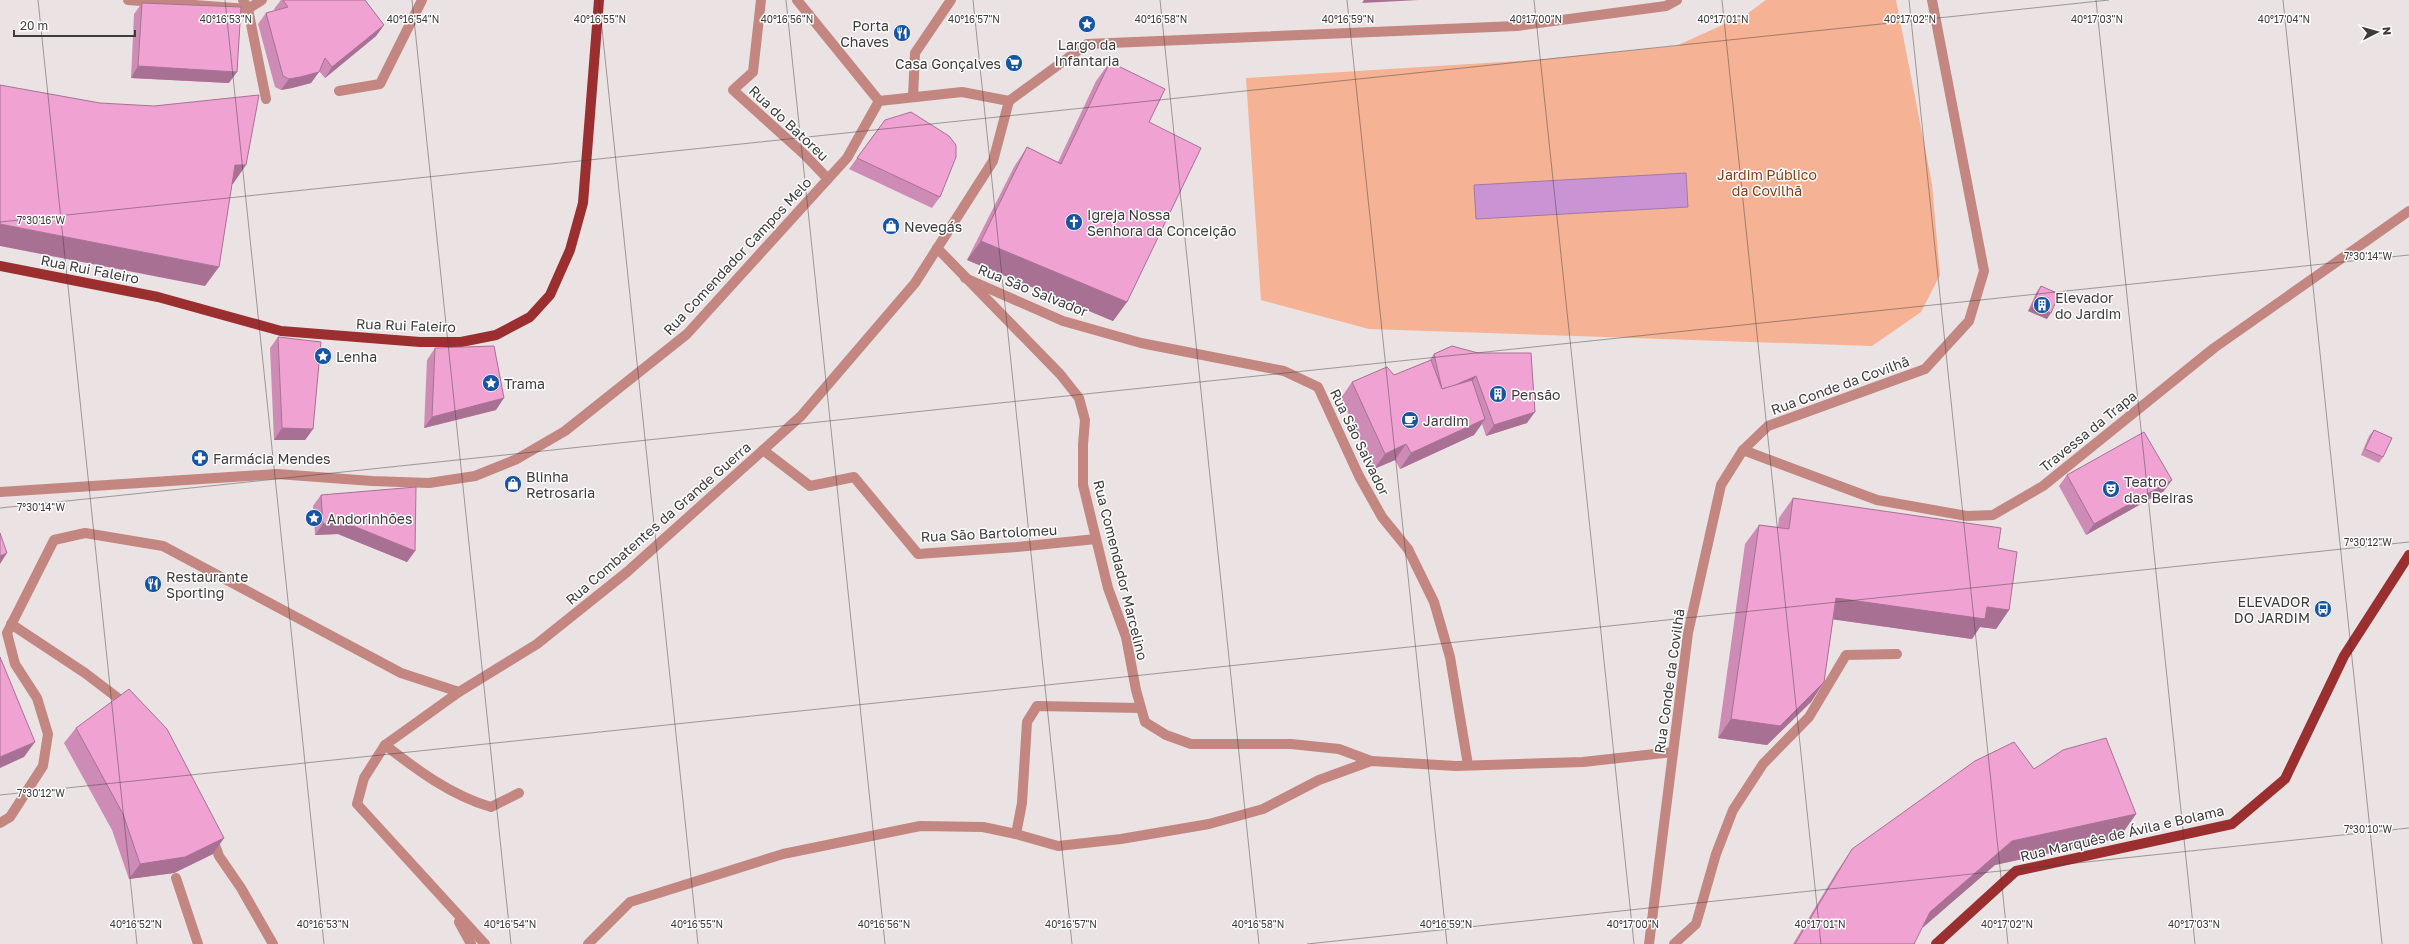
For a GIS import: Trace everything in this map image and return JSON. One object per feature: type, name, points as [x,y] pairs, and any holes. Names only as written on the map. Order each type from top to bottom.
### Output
[{"type":"main road","name":"Rua Rui Faleiro","points":[[0,266],[158,297],[281,330],[420,342],[461,342],[496,335],[530,317],[550,294],[570,250],[583,203],[599,0]]},
{"type":"main road","name":"Rua Marquês de Ávila e Bolama","points":[[1936,944],[2016,871],[2232,824],[2285,779],[2344,656],[2409,555]]},
{"type":"street","points":[[128,0],[245,4],[262,0]]},
{"type":"street","points":[[339,91],[380,84],[422,0]]},
{"type":"street","name":"Rua do Batoreu","points":[[761,0],[753,72],[733,90],[805,155],[828,179]]},
{"type":"street","points":[[797,0],[879,100],[962,92],[1009,101],[1087,44],[1517,26],[1666,6],[1677,0]]},
{"type":"street","points":[[913,97],[915,54],[951,0]]},
{"type":"street","name":"Rua Conde da Covilhã","points":[[1649,944],[1688,633],[1721,485],[1743,450],[1768,426],[1925,369],[1969,321],[1984,271],[1932,0]]},
{"type":"street","points":[[245,4],[266,99]]},
{"type":"street","name":"Rua Comendador Campos Melo","points":[[0,492],[277,474],[372,481],[429,483],[475,476],[517,459],[565,431],[687,334],[847,158],[879,100]]},
{"type":"street","name":"Rua Combatentes da Grande Guerra","points":[[485,944],[356,804],[364,778],[385,745],[458,692],[537,644],[627,572],[801,416],[915,283],[993,161],[1009,101]]},
{"type":"street","name":"Travessa da Trapa","points":[[1743,450],[1877,500],[1967,516],[1993,515],[2043,486],[2214,348],[2409,211]]},
{"type":"street","name":"Rua Comendador Marcelino","points":[[937,248],[1060,374],[1079,398],[1085,420],[1083,445],[1083,485],[1108,588],[1126,637],[1140,708],[1145,722],[1166,735],[1191,744],[1290,744],[1339,749],[1371,761]]},
{"type":"street","name":"Rua São Salvador","points":[[965,278],[1063,321],[1140,343],[1284,371],[1318,387],[1359,476],[1382,517],[1408,550],[1434,602],[1450,657],[1468,765]]},
{"type":"street","name":"Rua São Bartolomeu","points":[[763,450],[810,486],[854,477],[918,554],[1016,547],[1096,539]]},
{"type":"street","points":[[0,823],[10,817],[43,766],[48,734],[37,698],[15,664],[7,633],[54,540],[85,533],[163,546],[401,673],[458,692]]},
{"type":"street","points":[[11,624],[85,673],[123,701],[134,713]]},
{"type":"street","points":[[1674,944],[1696,924],[1716,854],[1732,810],[1763,764],[1809,717],[1846,655],[1897,654]]},
{"type":"street","points":[[1016,834],[1022,802],[1028,722],[1037,706],[1140,708]]},
{"type":"street","points":[[385,745],[413,766],[469,801],[491,807],[519,792]]},
{"type":"street","points":[[588,944],[630,902],[721,871],[783,854],[920,826],[983,827],[1016,834],[1058,846],[1121,839],[1209,824],[1263,809],[1319,780],[1371,761],[1468,765],[1583,762],[1673,752]]},
{"type":"street","points":[[207,826],[219,856],[241,888],[273,944]]},
{"type":"street","points":[[176,878],[198,944]]},
{"type":"street","points":[[454,911],[471,944]]},
{"type":"green space","name":"Jardim Público da Covilhã","points":[[1766,0],[1896,0],[1932,184],[1940,275],[1921,312],[1872,346],[1369,329],[1261,300],[1246,78],[1535,60],[1676,46],[1747,14]]},
{"type":"shaded area","points":[[1686,173],[1688,207],[1476,219],[1474,185]]},
{"type":"building","points":[[283,0],[365,0],[384,25],[332,67],[325,58],[319,72],[289,79],[283,76],[266,13],[288,7]]},
{"type":"building","points":[[142,3],[241,7],[237,72],[138,66]]},
{"type":"building","name":"Igreja Nossa Senhora da Conceição","points":[[1110,62],[1165,89],[1149,122],[1201,148],[1127,302],[981,241],[1027,147],[1061,164]]},
{"type":"building","points":[[0,85],[100,103],[154,106],[259,95],[246,165],[235,165],[219,267],[0,224]]},
{"type":"building","points":[[911,112],[949,136],[956,145],[956,157],[940,197],[857,158],[885,120]]},
{"type":"building","name":"Elevador do Jardim","points":[[2041,286],[2059,294],[2051,313],[2032,305]]},
{"type":"building","points":[[278,337],[321,342],[313,429],[282,428]]},
{"type":"building","points":[[494,346],[504,398],[432,417],[435,348]]},
{"type":"building","name":"Pensão","points":[[1452,346],[1478,353],[1531,353],[1535,412],[1494,425],[1476,376],[1442,389],[1434,354]]},
{"type":"building","name":"Jardim","points":[[1431,360],[1442,389],[1472,380],[1485,419],[1411,453],[1406,444],[1385,454],[1352,382],[1387,367],[1394,375]]},
{"type":"building","points":[[2374,430],[2392,438],[2383,457],[2365,449]]},
{"type":"building","name":"Teatro das Beiras","points":[[2144,432],[2172,480],[2094,524],[2067,475]]},
{"type":"building","points":[[416,487],[415,551],[346,523],[323,524],[321,495]]},
{"type":"building","points":[[1793,498],[2001,528],[1998,548],[2017,552],[2009,610],[1987,607],[1985,619],[1836,598],[1824,682],[1780,726],[1731,719],[1759,525],[1789,529]]},
{"type":"building","points":[[0,533],[7,553],[0,556]]},
{"type":"building","points":[[0,657],[35,742],[0,757]]},
{"type":"building","points":[[129,689],[167,729],[224,838],[185,857],[140,864],[123,814],[76,728]]},
{"type":"building","points":[[2106,738],[2136,814],[2012,841],[1930,912],[1914,944],[1795,944],[1852,849],[1975,761],[2014,742],[2034,769],[2063,750]]},
{"type":"place","name":"Largo da Infantaria","points":[[1087,24]]},
{"type":"place","name":"Porta Chaves","points":[[902,33]]},
{"type":"place","name":"Casa Gonçalves","points":[[1014,63]]},
{"type":"place","name":"Igreja Nossa Senhora da Conceição","points":[[1074,222]]},
{"type":"place","name":"Nevegás","points":[[891,226]]},
{"type":"place","name":"Elevador do Jardim","points":[[2042,305]]},
{"type":"place","name":"Lenha","points":[[323,356]]},
{"type":"place","name":"Trama","points":[[491,383]]},
{"type":"place","name":"Pensão","points":[[1498,394]]},
{"type":"place","name":"Jardim","points":[[1410,420]]},
{"type":"place","name":"Farmácia Mendes","points":[[200,458]]},
{"type":"place","name":"Blinha Retrosaria","points":[[513,484]]},
{"type":"place","name":"Teatro das Beiras","points":[[2111,489]]},
{"type":"place","name":"Andorinhões","points":[[314,518]]},
{"type":"place","name":"Restaurante Sporting","points":[[153,584]]},
{"type":"place","name":"ELEVADOR DO JARDIM","points":[[2323,609]]}]
